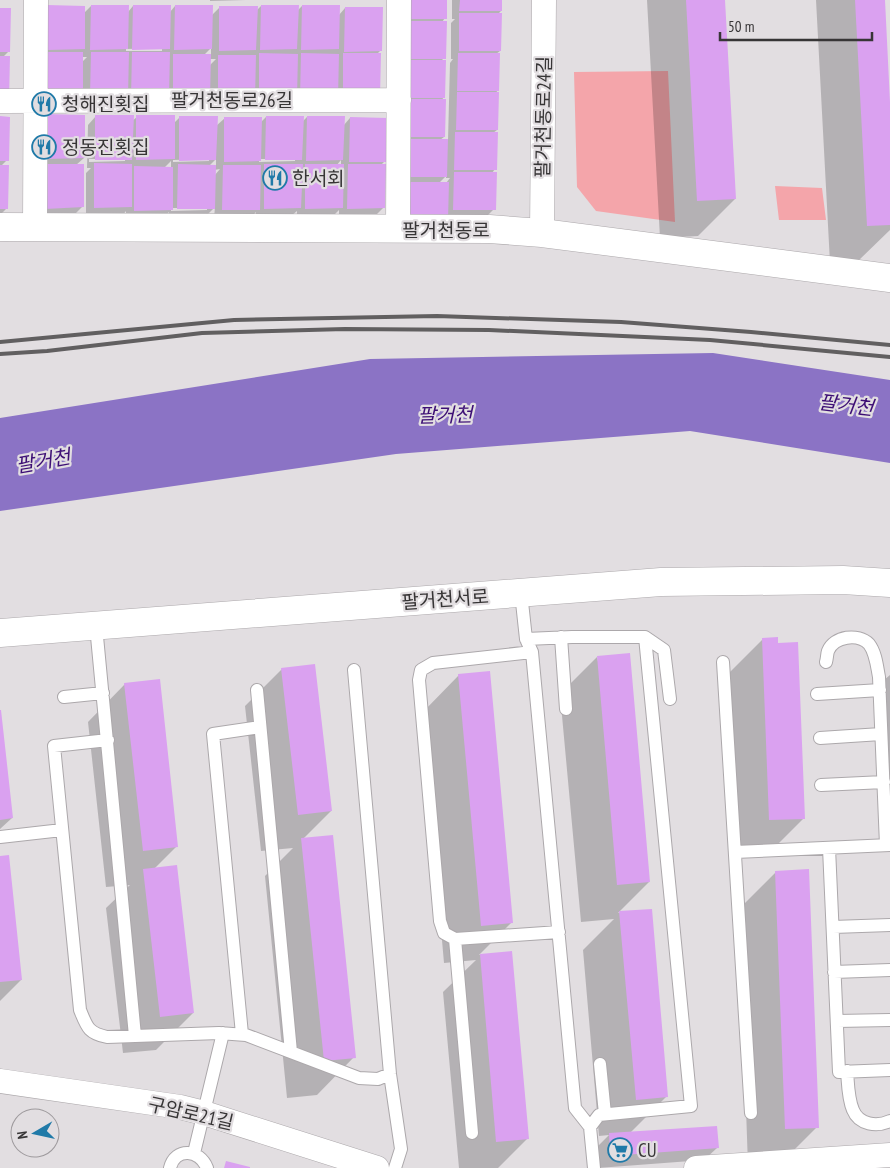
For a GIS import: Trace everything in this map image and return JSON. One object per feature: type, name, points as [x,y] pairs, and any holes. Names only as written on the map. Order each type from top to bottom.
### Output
[{"type":"main road","name":"팔거천동로","points":[[0,227],[488,229],[542,233],[890,278]]},
{"type":"main road","name":"팔거천서로","points":[[0,633],[661,582],[843,580],[890,583]]},
{"type":"street","points":[[35,228],[36,0]]},
{"type":"street","points":[[398,230],[399,0]]},
{"type":"street","name":"팔거천동로24길","points":[[542,233],[544,0]]},
{"type":"street","name":"팔거천동로26길","points":[[0,101],[399,100]]},
{"type":"street","name":"구암로21길","points":[[0,1081],[180,1107],[377,1168]]},
{"type":"street","points":[[696,1168],[865,1162],[890,1155]]},
{"type":"lane","points":[[521,593],[526,639],[532,652],[575,1108],[590,1127],[594,1168]]},
{"type":"lane","points":[[96,626],[104,693],[135,1036]]},
{"type":"lane","points":[[561,637],[566,709]]},
{"type":"lane","points":[[526,639],[645,637],[664,650],[670,699]]},
{"type":"lane","points":[[590,1127],[599,1115],[691,1106],[645,637]]},
{"type":"lane","points":[[735,852],[888,845],[880,690],[876,658],[870,645],[864,640],[843,638],[834,643],[828,650],[826,662]]},
{"type":"lane","points":[[532,652],[433,662],[421,670],[419,680],[440,921],[444,933],[455,940],[559,932]]},
{"type":"lane","points":[[723,662],[751,1113]]},
{"type":"lane","points":[[354,670],[390,1074],[401,1149],[395,1168]]},
{"type":"lane","points":[[257,690],[291,1052]]},
{"type":"lane","points":[[817,694],[880,690]]},
{"type":"lane","points":[[64,697],[104,693]]},
{"type":"lane","points":[[242,1034],[213,734],[260,727]]},
{"type":"lane","points":[[820,738],[882,734]]},
{"type":"lane","points":[[108,740],[54,746],[80,1010],[87,1027],[95,1034],[107,1037],[242,1034],[359,1078],[378,1079],[390,1074]]},
{"type":"lane","points":[[821,785],[884,782]]},
{"type":"lane","points":[[0,837],[62,830]]},
{"type":"lane","points":[[829,848],[838,1072],[890,1070]]},
{"type":"lane","points":[[833,927],[890,925]]},
{"type":"lane","points":[[455,940],[472,1133]]},
{"type":"lane","points":[[834,972],[890,970]]},
{"type":"lane","points":[[837,1021],[890,1020]]},
{"type":"lane","points":[[194,1153],[223,1033]]},
{"type":"lane","points":[[600,1064],[605,1114]]},
{"type":"lane","points":[[847,1071],[853,1111],[860,1120],[882,1125],[890,1122]]},
{"type":"lane","points":[[170,1168],[173,1160],[182,1153],[194,1153],[204,1161],[207,1168]]},
{"type":"shaded area","points":[[668,71],[675,222],[596,211],[577,187],[574,72]]},
{"type":"shaded area","points":[[775,186],[822,188],[826,220],[779,220]]},
{"type":"water","name":"팔거천","points":[[713,353],[890,380],[890,463],[690,431],[396,454],[0,511],[0,418],[370,359]]},
{"type":"building","points":[[405,0],[447,0],[447,19],[404,19]]},
{"type":"building","points":[[460,0],[502,0],[502,11],[459,11]]},
{"type":"building","points":[[686,0],[725,0],[736,199],[697,201]]},
{"type":"building","points":[[855,0],[885,0],[890,102],[890,225],[867,226]]},
{"type":"building","points":[[47,5],[85,6],[85,49],[47,50]]},
{"type":"building","points":[[91,5],[129,5],[128,49],[90,50]]},
{"type":"building","points":[[133,5],[171,5],[170,49],[132,50]]},
{"type":"building","points":[[175,5],[213,5],[212,49],[174,50]]},
{"type":"building","points":[[261,5],[299,5],[297,49],[260,50]]},
{"type":"building","points":[[302,5],[340,5],[339,49],[301,50]]},
{"type":"building","points":[[219,6],[258,6],[256,50],[219,51]]},
{"type":"building","points":[[345,7],[383,7],[382,51],[344,52]]},
{"type":"building","points":[[0,8],[11,8],[10,52],[0,52]]},
{"type":"building","points":[[459,13],[502,13],[501,51],[459,51]]},
{"type":"building","points":[[404,21],[447,21],[446,59],[403,59]]},
{"type":"building","points":[[45,52],[83,52],[83,95],[45,96]]},
{"type":"building","points":[[91,52],[129,52],[128,96],[90,96]]},
{"type":"building","points":[[132,52],[170,52],[169,96],[131,97]]},
{"type":"building","points":[[259,53],[298,54],[297,98],[259,98]]},
{"type":"building","points":[[301,53],[339,54],[338,98],[300,98]]},
{"type":"building","points":[[343,53],[381,53],[380,97],[343,98]]},
{"type":"building","points":[[458,53],[500,53],[499,91],[457,91]]},
{"type":"building","points":[[173,54],[211,54],[210,98],[173,99]]},
{"type":"building","points":[[218,55],[256,55],[255,99],[218,100]]},
{"type":"building","points":[[0,56],[10,56],[9,101],[0,101]]},
{"type":"building","points":[[404,60],[446,60],[445,98],[402,98]]},
{"type":"building","points":[[457,92],[499,92],[498,130],[456,130]]},
{"type":"building","points":[[404,99],[446,99],[445,137],[403,137]]},
{"type":"building","points":[[46,114],[85,115],[85,158],[46,159]]},
{"type":"building","points":[[95,115],[134,115],[132,160],[95,160]]},
{"type":"building","points":[[136,115],[175,115],[175,159],[136,160]]},
{"type":"building","points":[[0,116],[10,117],[9,161],[0,161]]},
{"type":"building","points":[[179,116],[218,116],[216,160],[179,161]]},
{"type":"building","points":[[266,116],[304,116],[302,160],[265,160]]},
{"type":"building","points":[[307,116],[345,116],[343,160],[306,161]]},
{"type":"building","points":[[224,117],[262,117],[261,161],[224,162]]},
{"type":"building","points":[[350,117],[388,118],[386,162],[349,162]]},
{"type":"building","points":[[455,132],[498,132],[497,170],[454,170]]},
{"type":"building","points":[[406,139],[448,139],[447,177],[405,177]]},
{"type":"building","points":[[94,163],[132,164],[132,207],[94,208]]},
{"type":"building","points":[[45,164],[84,164],[84,207],[45,209]]},
{"type":"building","points":[[178,164],[216,165],[215,209],[177,209]]},
{"type":"building","points":[[264,164],[303,164],[301,208],[264,209]]},
{"type":"building","points":[[305,164],[344,164],[343,208],[305,209]]},
{"type":"building","points":[[348,164],[386,164],[385,208],[347,209]]},
{"type":"building","points":[[0,165],[9,165],[8,209],[0,209]]},
{"type":"building","points":[[223,165],[261,165],[260,210],[222,210]]},
{"type":"building","points":[[134,166],[173,167],[173,210],[134,211]]},
{"type":"building","points":[[454,172],[497,172],[496,210],[453,210]]},
{"type":"building","points":[[406,182],[449,182],[448,220],[406,220]]},
{"type":"building","points":[[778,637],[778,643],[798,642],[805,819],[769,820],[762,638]]},
{"type":"building","points":[[630,653],[650,882],[617,885],[597,656]]},
{"type":"building","points":[[315,664],[332,811],[298,815],[281,668]]},
{"type":"building","points":[[490,671],[513,923],[481,926],[458,674]]},
{"type":"building","points":[[160,679],[178,847],[143,851],[124,683]]},
{"type":"building","points":[[0,710],[13,818],[0,820]]},
{"type":"building","points":[[333,835],[356,1058],[324,1061],[301,838]]},
{"type":"building","points":[[9,855],[22,980],[0,982],[0,856]]},
{"type":"building","points":[[177,865],[194,1013],[160,1017],[143,869]]},
{"type":"building","points":[[809,869],[819,1128],[785,1129],[775,871]]},
{"type":"building","points":[[652,909],[668,1097],[636,1100],[619,911]]},
{"type":"building","points":[[512,951],[529,1139],[496,1142],[480,954]]},
{"type":"building","points":[[717,1126],[719,1148],[610,1156],[609,1133]]},
{"type":"building","points":[[226,1161],[250,1167],[250,1168],[224,1168]]},
{"type":"railway","points":[[0,342],[234,320],[437,316],[621,322],[890,345]]},
{"type":"railway","points":[[0,354],[47,351],[202,333],[345,329],[489,330],[710,340],[890,357]]},
{"type":"place","name":"청해진횟집","points":[[44,104]]},
{"type":"place","name":"정동진횟집","points":[[44,147]]},
{"type":"place","name":"한서회","points":[[275,178]]},
{"type":"place","name":"CU","points":[[620,1150]]}]
